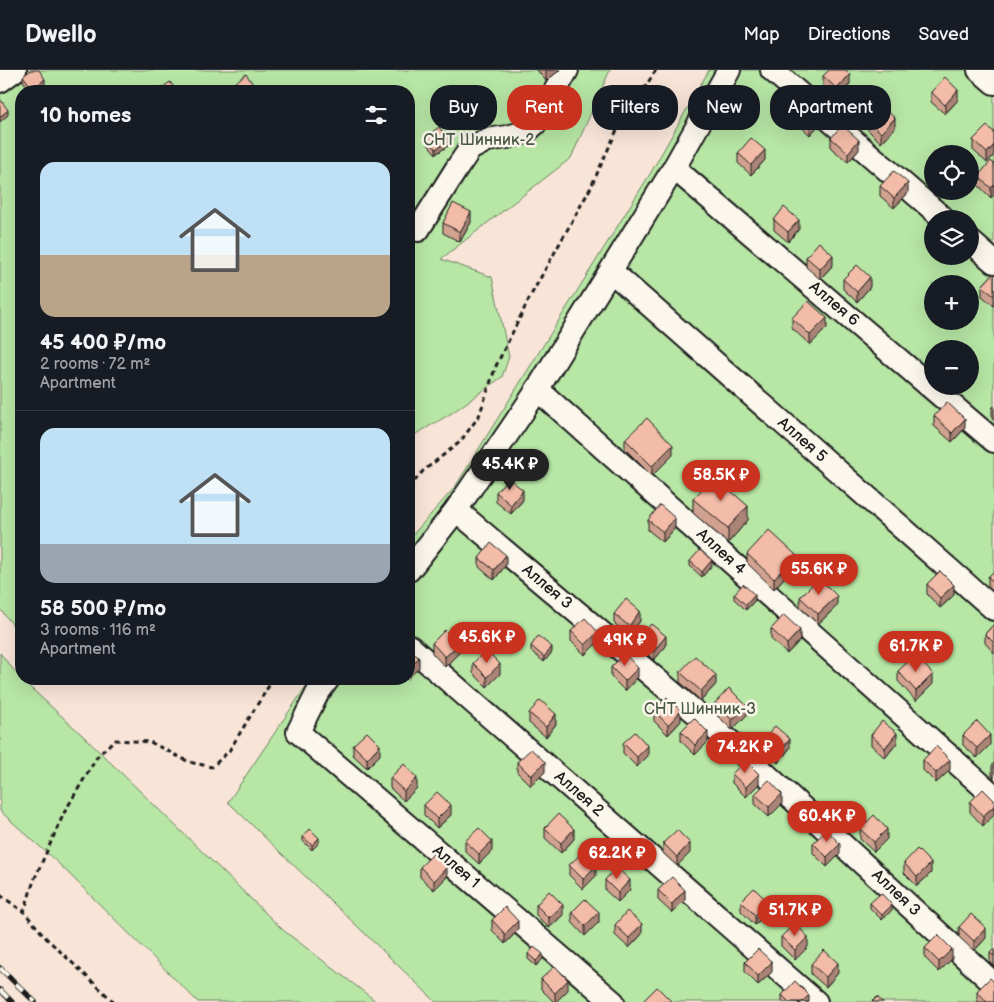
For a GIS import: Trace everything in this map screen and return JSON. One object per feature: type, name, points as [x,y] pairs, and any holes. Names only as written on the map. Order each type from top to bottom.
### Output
[{"type":"street","points":[[0,81],[16,70]]},
{"type":"street","points":[[418,230],[470,149],[487,140],[526,132],[538,120],[567,70]]},
{"type":"street","points":[[415,562],[456,510],[537,389],[674,168],[729,70]]},
{"type":"street","points":[[772,70],[934,210]]},
{"type":"street","points":[[979,70],[994,83]]},
{"type":"street","name":"Аллея 6","points":[[674,168],[994,441]]},
{"type":"street","points":[[979,249],[994,262]]},
{"type":"street","name":"Аллея 5","points":[[611,270],[994,608]]},
{"type":"street","name":"Аллея 4","points":[[537,389],[994,796]]},
{"type":"street","name":"Аллея 3","points":[[456,510],[734,745],[994,984]]},
{"type":"street","name":"Аллея 2","points":[[415,651],[816,1002]]},
{"type":"street","name":"Аллея 1","points":[[324,685],[298,732],[613,1002]]},
{"type":"path","points":[[415,481],[423,471],[460,442],[479,416],[496,366],[531,295],[590,189],[616,132],[656,70]]},
{"type":"path","points":[[24,912],[34,880],[64,813],[97,757],[114,740],[150,742],[189,762],[212,767],[228,751],[269,685]]},
{"type":"path","points":[[0,895],[24,912],[47,939],[114,1002]]},
{"type":"green space","name":"СНТ Шинник-2","points":[[0,70],[610,70],[603,85],[592,85],[592,111],[571,158],[441,259],[492,277],[509,357],[502,377],[452,413],[415,435],[415,85],[15,85],[15,628],[0,609]]},
{"type":"green space","name":"СНТ Шинник-3","points":[[709,70],[994,70],[994,1002],[436,1002],[228,802],[307,685],[415,685],[415,532],[455,487],[650,174],[675,130],[678,130],[678,125],[688,107],[688,130],[760,130],[760,85],[700,85]]},
{"type":"green space","points":[[0,653],[15,672],[15,685],[28,685],[80,733],[283,930],[377,1002],[198,1002],[57,862],[0,811]]},
{"type":"building","points":[[31,70],[39,70],[45,79],[38,85],[30,85],[23,76]]},
{"type":"building","points":[[829,70],[846,70],[850,74],[840,85],[833,85],[823,76]]},
{"type":"building","points":[[246,74],[254,85],[234,85]]},
{"type":"building","points":[[945,77],[958,90],[945,105],[931,92]]},
{"type":"building","points":[[0,99],[8,110],[0,117]]},
{"type":"building","points":[[987,126],[994,132],[994,145],[987,153],[973,140]]},
{"type":"building","points":[[435,130],[441,130],[449,140],[436,149],[426,137]]},
{"type":"building","points":[[838,130],[848,130],[859,140],[848,153],[831,138]]},
{"type":"building","points":[[751,138],[765,150],[751,165],[738,153]]},
{"type":"building","points":[[991,161],[994,164],[994,185],[991,188],[979,175]]},
{"type":"building","points":[[894,171],[908,183],[894,198],[880,186]]},
{"type":"building","points":[[453,203],[471,212],[460,232],[443,223]]},
{"type":"building","points":[[784,207],[799,220],[788,232],[774,220]]},
{"type":"building","points":[[819,242],[833,255],[820,269],[806,257]]},
{"type":"building","points":[[857,265],[870,277],[857,292],[843,279]]},
{"type":"building","points":[[994,273],[994,296],[982,286]]},
{"type":"building","points":[[808,301],[827,318],[810,335],[792,318]]},
{"type":"building","points":[[947,402],[965,419],[952,433],[934,416]]},
{"type":"building","points":[[647,418],[673,445],[652,466],[625,439]]},
{"type":"building","points":[[714,476],[748,506],[728,528],[693,499]]},
{"type":"building","points":[[508,478],[523,490],[511,505],[496,492]]},
{"type":"building","points":[[660,505],[675,518],[663,532],[648,520]]},
{"type":"building","points":[[769,530],[796,555],[774,579],[747,554]]},
{"type":"building","points":[[491,543],[506,555],[494,570],[479,558]]},
{"type":"building","points":[[700,550],[712,560],[702,572],[690,561]]},
{"type":"building","points":[[940,571],[954,585],[940,598],[927,584]]},
{"type":"building","points":[[994,571],[994,582],[988,577]]},
{"type":"building","points":[[819,578],[837,596],[818,614],[800,597]]},
{"type":"building","points":[[743,584],[755,595],[746,605],[734,594]]},
{"type":"building","points":[[626,599],[640,611],[629,626],[614,614]]},
{"type":"building","points":[[784,615],[800,630],[787,644],[771,629]]},
{"type":"building","points":[[585,618],[598,632],[585,645],[571,631]]},
{"type":"building","points":[[651,624],[666,636],[654,651],[639,638]]},
{"type":"building","points":[[994,624],[994,643],[985,634]]},
{"type":"building","points":[[445,630],[459,644],[445,657],[432,643]]},
{"type":"building","points":[[538,636],[552,647],[544,657],[531,646]]},
{"type":"building","points":[[486,650],[500,664],[487,677],[473,663]]},
{"type":"building","points":[[625,654],[638,668],[625,681],[611,667]]},
{"type":"building","points":[[915,655],[933,674],[916,691],[898,671]]},
{"type":"building","points":[[695,656],[716,675],[701,691],[680,672]]},
{"type":"building","points":[[729,688],[747,706],[732,720],[715,703]]},
{"type":"building","points":[[667,697],[681,711],[668,725],[654,711]]},
{"type":"building","points":[[540,700],[556,714],[546,727],[529,713]]},
{"type":"building","points":[[694,718],[708,732],[695,745],[681,731]]},
{"type":"building","points":[[882,721],[897,733],[885,748],[871,735]]},
{"type":"building","points":[[977,721],[990,735],[977,748],[963,735]]},
{"type":"building","points":[[775,726],[790,739],[778,753],[763,741]]},
{"type":"building","points":[[367,732],[380,745],[367,759],[353,745]]},
{"type":"building","points":[[635,732],[648,746],[637,757],[623,743]]},
{"type":"building","points":[[936,746],[950,760],[936,773],[923,760]]},
{"type":"building","points":[[531,749],[545,762],[531,776],[517,762]]},
{"type":"building","points":[[745,760],[759,774],[746,787],[732,774]]},
{"type":"building","points":[[404,764],[417,778],[404,791],[390,778]]},
{"type":"building","points":[[769,780],[782,794],[769,807],[755,794]]},
{"type":"building","points":[[983,789],[994,800],[994,806],[983,816],[970,802]]},
{"type":"building","points":[[437,792],[451,805],[437,819],[424,805]]},
{"type":"building","points":[[558,814],[574,829],[561,843],[545,828]]},
{"type":"building","points":[[874,815],[887,829],[874,842],[860,829]]},
{"type":"building","points":[[479,828],[492,841],[479,854],[465,841]]},
{"type":"building","points":[[310,829],[319,838],[312,845],[303,837]]},
{"type":"building","points":[[677,830],[690,843],[677,857],[663,843]]},
{"type":"building","points":[[827,830],[840,844],[827,857],[813,843]]},
{"type":"building","points":[[917,849],[931,863],[917,877],[904,863]]},
{"type":"building","points":[[583,852],[596,866],[583,879],[569,865]]},
{"type":"building","points":[[433,854],[447,867],[434,881],[420,867]]},
{"type":"building","points":[[616,867],[630,880],[618,893],[605,880]]},
{"type":"building","points":[[672,877],[685,890],[672,904],[658,890]]},
{"type":"building","points":[[754,888],[768,902],[755,915],[741,901]]},
{"type":"building","points":[[549,891],[563,905],[549,918],[536,905]]},
{"type":"building","points":[[881,893],[892,905],[882,915],[870,903]]},
{"type":"building","points":[[585,899],[599,912],[585,926],[572,912]]},
{"type":"building","points":[[505,907],[518,921],[505,934],[492,920]]},
{"type":"building","points":[[627,911],[642,924],[629,938],[615,925]]},
{"type":"building","points":[[971,914],[986,928],[974,941],[959,927]]},
{"type":"building","points":[[795,923],[808,937],[795,950],[781,937]]},
{"type":"building","points":[[938,935],[952,949],[939,962],[925,948]]},
{"type":"building","points":[[534,947],[543,954],[536,961],[528,954]]},
{"type":"building","points":[[758,949],[772,962],[758,976],[745,962]]},
{"type":"building","points":[[824,950],[838,963],[826,977],[811,964]]},
{"type":"building","points":[[555,966],[568,980],[555,993],[541,979]]},
{"type":"building","points":[[990,978],[994,982],[994,1001],[987,1002],[977,991]]},
{"type":"building","points":[[795,981],[809,995],[802,1002],[789,1002],[782,995]]},
{"type":"building","points":[[657,987],[670,1002],[645,1002],[644,1000]]},
{"type":"building","points":[[877,997],[883,1002],[872,1002]]},
{"type":"railway","points":[[0,968],[35,1002]]},
{"type":"railway","points":[[0,990],[12,1002]]}]
